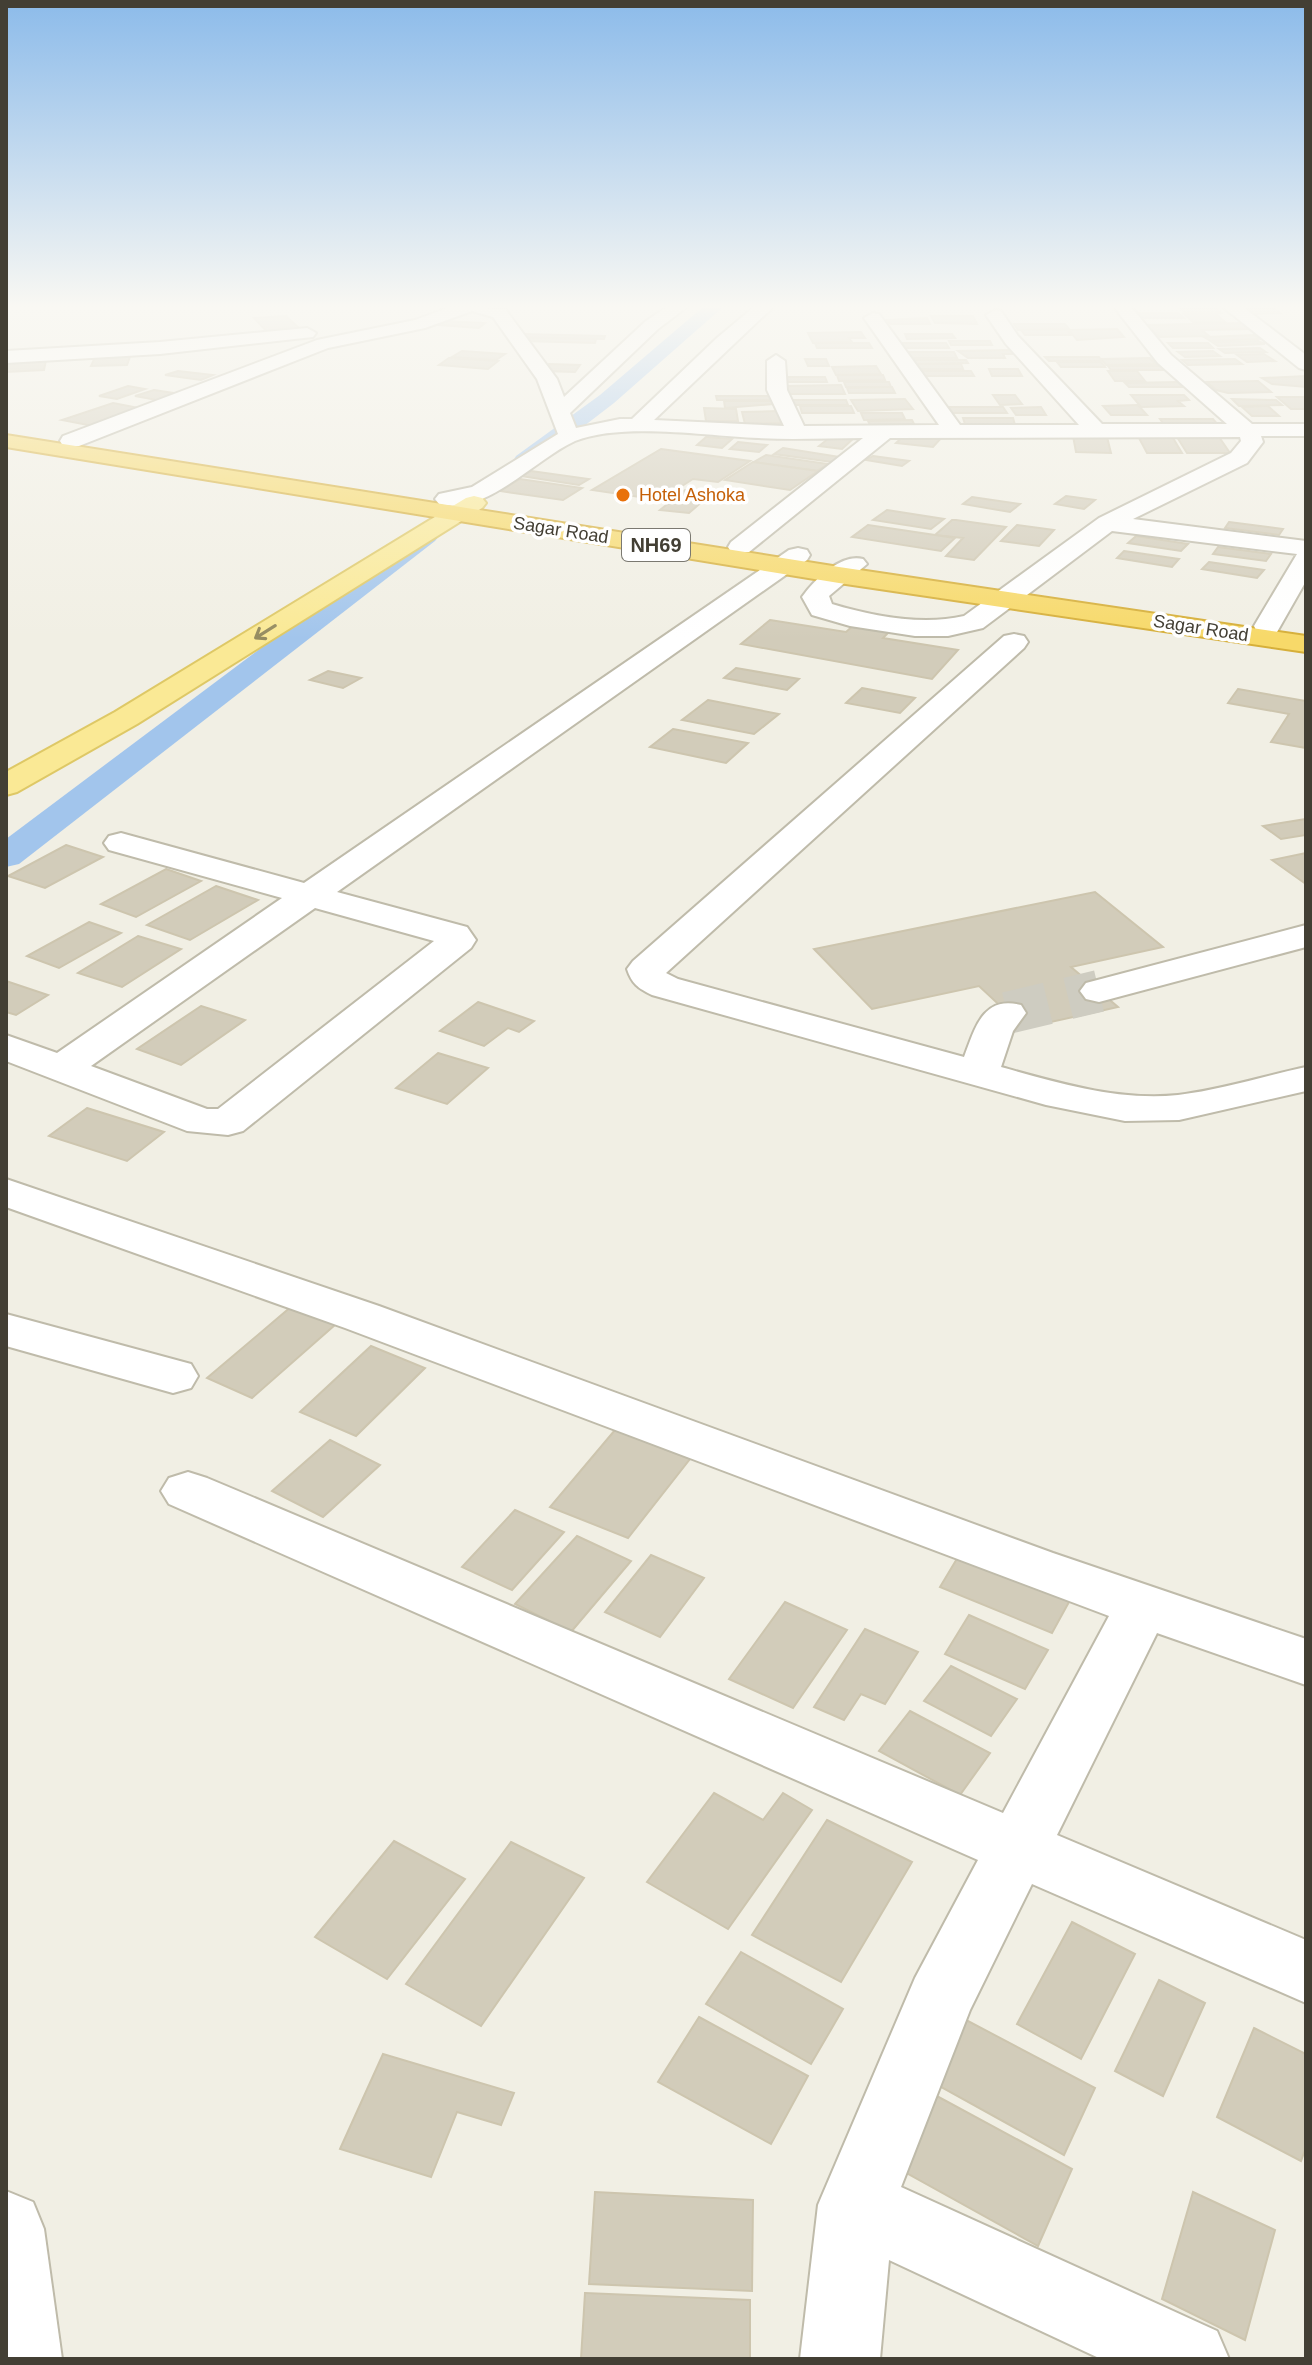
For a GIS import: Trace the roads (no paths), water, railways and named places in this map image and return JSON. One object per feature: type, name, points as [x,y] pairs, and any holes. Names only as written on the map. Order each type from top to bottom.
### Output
[{"type":"highway","name":"Sagar Road","points":[[6,431],[740,547],[791,560]]},
{"type":"highway","name":"Sagar Road","points":[[6,441],[458,503],[847,570],[1306,632]]},
{"type":"highway","name":"Sagar Road","points":[[1011,594],[1306,644]]},
{"type":"main road","points":[[6,764],[458,503]]},
{"type":"main road","points":[[6,785],[126,718],[458,503]]},
{"type":"street","points":[[71,441],[133,417]]},
{"type":"street","points":[[564,417],[569,436]]},
{"type":"street","points":[[638,425],[646,417]]},
{"type":"street","points":[[790,417],[797,432]]},
{"type":"street","points":[[944,417],[954,431]]},
{"type":"street","points":[[1083,417],[1097,432]]},
{"type":"street","points":[[847,570],[815,597],[821,609],[850,618],[915,628],[948,628],[973,622],[1107,523],[1239,458],[1252,442],[1249,432],[1232,417]]},
{"type":"street","points":[[458,503],[569,436],[606,427],[638,425],[797,432],[1306,430]]},
{"type":"street","points":[[740,547],[884,432]]},
{"type":"street","points":[[1107,523],[1306,548]]},
{"type":"street","points":[[63,1067],[791,560]]},
{"type":"street","points":[[1267,626],[1302,570]]},
{"type":"street","points":[[1014,642],[646,969],[649,979],[665,987],[1061,1096],[1125,1108],[1179,1107],[1306,1079]]},
{"type":"street","points":[[6,1047],[202,1122],[228,1122],[458,940],[454,935],[121,843]]},
{"type":"street","points":[[1099,991],[1306,936]]},
{"type":"street","points":[[979,1073],[994,1028],[1007,1013]]},
{"type":"street","points":[[6,1192],[362,1317],[1142,1607],[1306,1662]]},
{"type":"street","points":[[6,1330],[173,1376]]},
{"type":"street","points":[[188,1491],[1306,1972]]},
{"type":"street","points":[[840,2359],[856,2205],[939,2000],[1142,1607]]},
{"type":"street","points":[[856,2205],[1189,2359]]},
{"type":"street","points":[[6,2229],[22,2359]]},
{"type":"waterway","points":[[524,461],[582,417]]},
{"type":"waterway","points":[[6,856],[426,536]]},
{"type":"tunnel","points":[[1007,1013],[1099,991]]},
{"type":"place","name":"Hotel Ashoka","points":[[623,495]]}]
